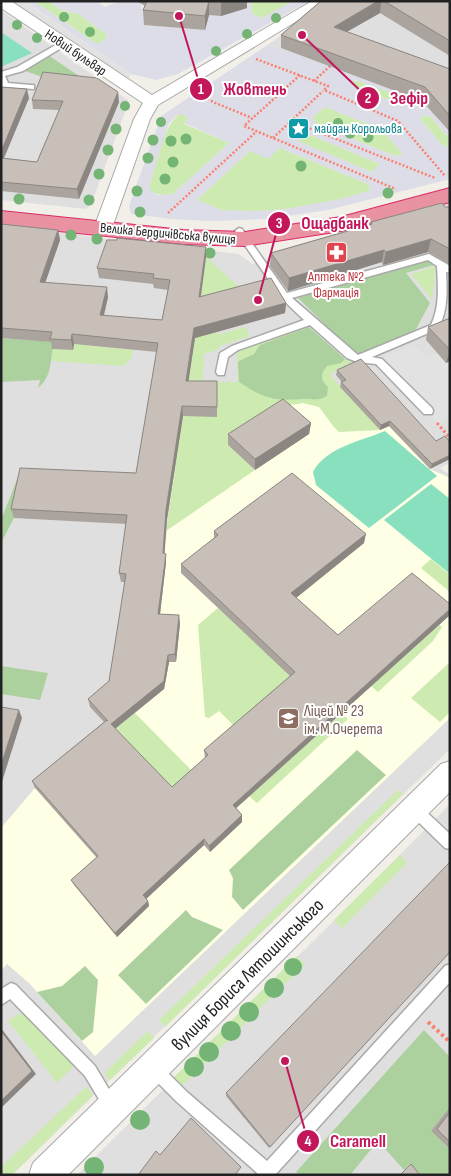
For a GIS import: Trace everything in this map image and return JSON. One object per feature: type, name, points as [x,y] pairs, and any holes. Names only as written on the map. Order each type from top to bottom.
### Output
[{"type":"highway","name":"Велика Бердичівська вулиця","points":[[1,208],[183,237],[242,235],[341,224],[445,184]]},
{"type":"highway","name":"Велика Бердичівська вулиця","points":[[1,218],[105,224]]},
{"type":"street","name":"Новий бульвар","points":[[1,1],[152,102]]},
{"type":"street","points":[[105,224],[142,119],[152,102],[323,1]]},
{"type":"street","name":"вулиця Бориса Лятошинського","points":[[45,1175],[450,773]]},
{"type":"lane","points":[[31,87],[3,87],[1,75],[20,70],[64,44]]},
{"type":"lane","points":[[242,235],[285,297],[357,360],[378,361],[428,411]]},
{"type":"lane","points":[[285,297],[428,257],[445,267],[445,314],[436,328],[357,360]]},
{"type":"lane","points":[[221,372],[223,355],[235,348],[311,321]]},
{"type":"lane","points":[[413,808],[450,843]]},
{"type":"lane","points":[[153,1067],[182,1097],[266,1173],[450,971]]},
{"type":"lane","points":[[1,998],[12,990],[90,1071],[112,1108]]},
{"type":"path","points":[[254,58],[328,86],[272,138]]},
{"type":"path","points":[[314,80],[330,66]]},
{"type":"path","points":[[300,75],[244,126],[396,189]]},
{"type":"path","points":[[324,90],[398,121],[445,184]]},
{"type":"path","points":[[201,94],[213,102],[252,118]]},
{"type":"path","points":[[291,121],[445,184]]},
{"type":"path","points":[[168,213],[257,131]]},
{"type":"path","points":[[416,1010],[450,1042]]},
{"type":"shaded area","points":[[12,1],[25,1],[131,74],[127,80]]},
{"type":"shaded area","points":[[25,1],[34,1],[97,44],[106,39],[107,35],[79,14],[61,10],[49,1],[106,1],[99,3],[105,7],[119,1],[137,1],[142,6],[141,9],[150,10],[145,25],[205,30],[209,15],[235,1],[251,1],[252,14],[262,18],[292,1],[309,1],[178,74],[156,80],[131,74]]},
{"type":"shaded area","points":[[450,1],[450,133],[418,96],[416,98],[269,44],[293,27]]},
{"type":"shaded area","points":[[1,10],[129,101],[91,205],[86,209],[1,200]]},
{"type":"shaded area","name":"майдан Корольова","points":[[269,44],[415,98],[418,96],[450,133],[450,139],[431,117],[425,115],[420,119],[443,146],[450,147],[450,179],[328,210],[268,219],[210,221],[131,214],[129,206],[161,116]],"holes":[[[355,80],[403,97],[405,101],[398,103],[352,86],[351,82]],[[325,107],[381,129],[403,154],[395,156],[314,123],[316,120],[312,118]],[[181,113],[189,119],[184,123],[229,143],[173,194],[157,195],[150,190],[150,184],[168,125]],[[305,133],[380,164],[372,172],[298,141]],[[280,148],[368,184],[371,188],[368,191],[340,199],[286,209],[222,210],[197,200],[250,151],[268,159]]]},
{"type":"shaded area","points":[[450,202],[450,463],[440,468],[450,475],[450,749],[12,1175],[1,1175],[1,226],[239,254],[253,264],[266,260],[274,253]]},
{"type":"shaded area","points":[[414,345],[427,358],[438,353],[446,363],[450,361],[450,418],[439,424],[380,359]]},
{"type":"shaded area","name":"Ліцей № 23 ім. М.Очерета","points":[[188,382],[340,387],[380,430],[389,426],[430,469],[450,478],[450,718],[95,1056],[29,983],[7,964],[1,971],[1,828],[35,788],[113,731],[164,689],[169,662],[159,622],[166,563],[163,562]]},
{"type":"shaded area","points":[[450,804],[450,1175],[77,1175],[400,855]]},
{"type":"green space","points":[[34,1],[49,1],[61,10],[79,14],[107,35],[106,39],[97,44]]},
{"type":"green space","points":[[251,1],[293,2],[262,18],[252,14]]},
{"type":"green space","points":[[1,32],[32,53],[1,67]]},
{"type":"green space","points":[[48,55],[82,78],[45,78],[25,71],[24,69]]},
{"type":"green space","points":[[249,81],[270,85],[264,90],[256,88],[237,91],[230,87]]},
{"type":"green space","points":[[353,81],[360,81],[404,97],[405,101],[398,103],[352,86]]},
{"type":"green space","points":[[325,107],[381,129],[403,154],[395,156],[314,123],[312,118]]},
{"type":"green space","points":[[181,113],[189,119],[184,124],[229,143],[173,194],[162,195],[153,193],[150,190],[150,184],[161,145],[169,126]]},
{"type":"green space","points":[[425,115],[431,117],[450,139],[450,147],[443,146],[420,119]]},
{"type":"green space","points":[[305,133],[380,164],[372,172],[297,141]]},
{"type":"green space","points":[[280,148],[368,184],[371,186],[370,190],[340,200],[276,210],[222,210],[196,200],[250,151]]},
{"type":"green space","points":[[206,257],[247,294],[216,332],[221,334],[245,327],[250,336],[220,346],[219,349],[204,354],[203,382],[238,382],[237,354],[240,350],[309,327],[344,358],[352,362],[333,372],[331,376],[380,430],[339,432],[319,407],[303,403],[290,405],[228,445],[255,470],[166,531]]},
{"type":"green space","points":[[426,259],[434,265],[406,273],[430,303],[415,331],[356,355],[298,298]]},
{"type":"green space","points":[[436,266],[432,299],[411,274]]},
{"type":"green space","points":[[309,327],[345,359],[341,363],[327,366],[323,372],[323,382],[328,387],[327,396],[321,399],[284,400],[270,398],[239,382],[239,361],[254,354],[260,345]]},
{"type":"green space","points":[[1,338],[54,342],[49,372],[38,388],[40,380],[1,382]]},
{"type":"green space","points":[[74,344],[133,350],[131,359],[123,366],[52,361],[52,349],[73,350]]},
{"type":"green space","points":[[385,431],[437,476],[369,528],[316,485],[313,472],[326,457],[335,451]]},
{"type":"green space","points":[[18,477],[23,477],[14,518],[1,543],[1,520]]},
{"type":"green space","points":[[431,484],[450,499],[450,574],[384,520]]},
{"type":"green space","points":[[431,559],[450,575],[450,592],[421,568]]},
{"type":"green space","points":[[218,608],[306,669],[237,729],[219,711],[209,718],[205,717],[198,625]]},
{"type":"green space","points":[[439,625],[442,627],[433,641],[378,692],[371,686]]},
{"type":"green space","points":[[450,662],[450,712],[440,722],[411,698]]},
{"type":"green space","points":[[1,666],[48,673],[40,700],[1,694]]},
{"type":"green space","points":[[135,713],[195,774],[172,794],[112,731]]},
{"type":"green space","points":[[341,713],[348,719],[257,803],[249,796]]},
{"type":"green space","points":[[357,750],[386,775],[243,910],[232,897],[233,878],[229,870]]},
{"type":"green space","points":[[398,790],[403,794],[165,1027],[159,1020]]},
{"type":"green space","points":[[400,855],[407,863],[342,928],[334,920]]},
{"type":"green space","points":[[186,910],[192,917],[223,930],[146,1004],[118,975]]},
{"type":"green space","points":[[297,956],[305,964],[180,1088],[172,1079]]},
{"type":"green space","points":[[85,966],[98,980],[93,1032],[82,1041],[37,992],[62,986]]},
{"type":"green space","points":[[19,1014],[27,1015],[74,1066],[57,1083],[8,1021]]},
{"type":"green space","points":[[424,1030],[450,1057],[450,1107],[431,1131],[450,1149],[450,1175],[418,1175],[410,1164],[404,1170],[378,1141],[350,1175],[299,1175],[296,1172]]},
{"type":"green space","points":[[148,1031],[154,1038],[110,1080],[104,1073]]},
{"type":"green space","points":[[87,1086],[93,1095],[12,1175],[1,1175],[1,1167]]},
{"type":"building","points":[[147,1],[209,1],[205,16],[143,10]]},
{"type":"building","points":[[321,1],[378,1],[334,27],[450,69],[450,116],[425,87],[281,35]]},
{"type":"building","points":[[384,1],[450,1],[450,41]]},
{"type":"building","points":[[43,72],[97,78],[118,92],[77,189],[1,182],[1,158],[37,162],[63,101],[32,100]]},
{"type":"building","points":[[1,87],[27,89],[1,152]]},
{"type":"building","points":[[442,203],[445,207],[450,207],[450,249],[431,239],[386,252],[384,250],[289,278],[271,253],[372,224],[371,222]]},
{"type":"building","points":[[1,224],[58,230],[40,282],[107,287],[100,315],[162,320],[170,280],[153,278],[154,274],[97,268],[107,240],[117,240],[117,238],[206,247],[199,297],[271,278],[286,303],[194,328],[186,381],[217,381],[217,407],[182,406],[166,510],[163,553],[166,554],[158,614],[179,615],[175,654],[168,655],[164,681],[111,724],[172,787],[208,755],[204,750],[295,672],[181,564],[218,535],[214,531],[292,473],[366,534],[291,593],[338,635],[412,573],[450,604],[450,609],[233,805],[242,815],[209,846],[204,839],[143,895],[148,901],[115,933],[71,880],[98,856],[32,781],[108,721],[88,699],[109,681],[126,574],[119,573],[127,515],[11,509],[20,468],[136,473],[158,343],[72,334],[71,340],[50,339],[52,332],[1,328]]},
{"type":"building","points":[[450,318],[450,350],[428,327]]},
{"type":"building","points":[[361,359],[436,441],[445,436],[450,442],[450,455],[432,464],[390,421],[381,425],[341,382],[346,380],[337,370]]},
{"type":"building","points":[[283,399],[311,423],[255,459],[228,434]]},
{"type":"building","points":[[1,707],[19,710],[1,765]]},
{"type":"building","points":[[450,862],[450,952],[270,1147],[226,1093]]},
{"type":"building","points":[[1,1031],[32,1071],[1,1101]]},
{"type":"building","points":[[450,1112],[450,1142],[437,1129]]},
{"type":"building","points":[[191,1118],[241,1167],[235,1175],[138,1175],[156,1151],[160,1155]]},
{"type":"building","points":[[411,1164],[420,1175],[400,1175]]},
{"type":"place","name":"Жовтень","points":[[179,16]]},
{"type":"place","name":"Зефір","points":[[302,35]]},
{"type":"place","name":"майдан Корольова","points":[[298,128]]},
{"type":"place","name":"Аптека №2 Фармація","points":[[336,253]]},
{"type":"place","name":"Ощадбанк","points":[[258,300]]},
{"type":"place","name":"Ліцей № 23 ім. М.Очерета","points":[[288,719]]},
{"type":"place","name":"Caramell","points":[[285,1061]]}]
